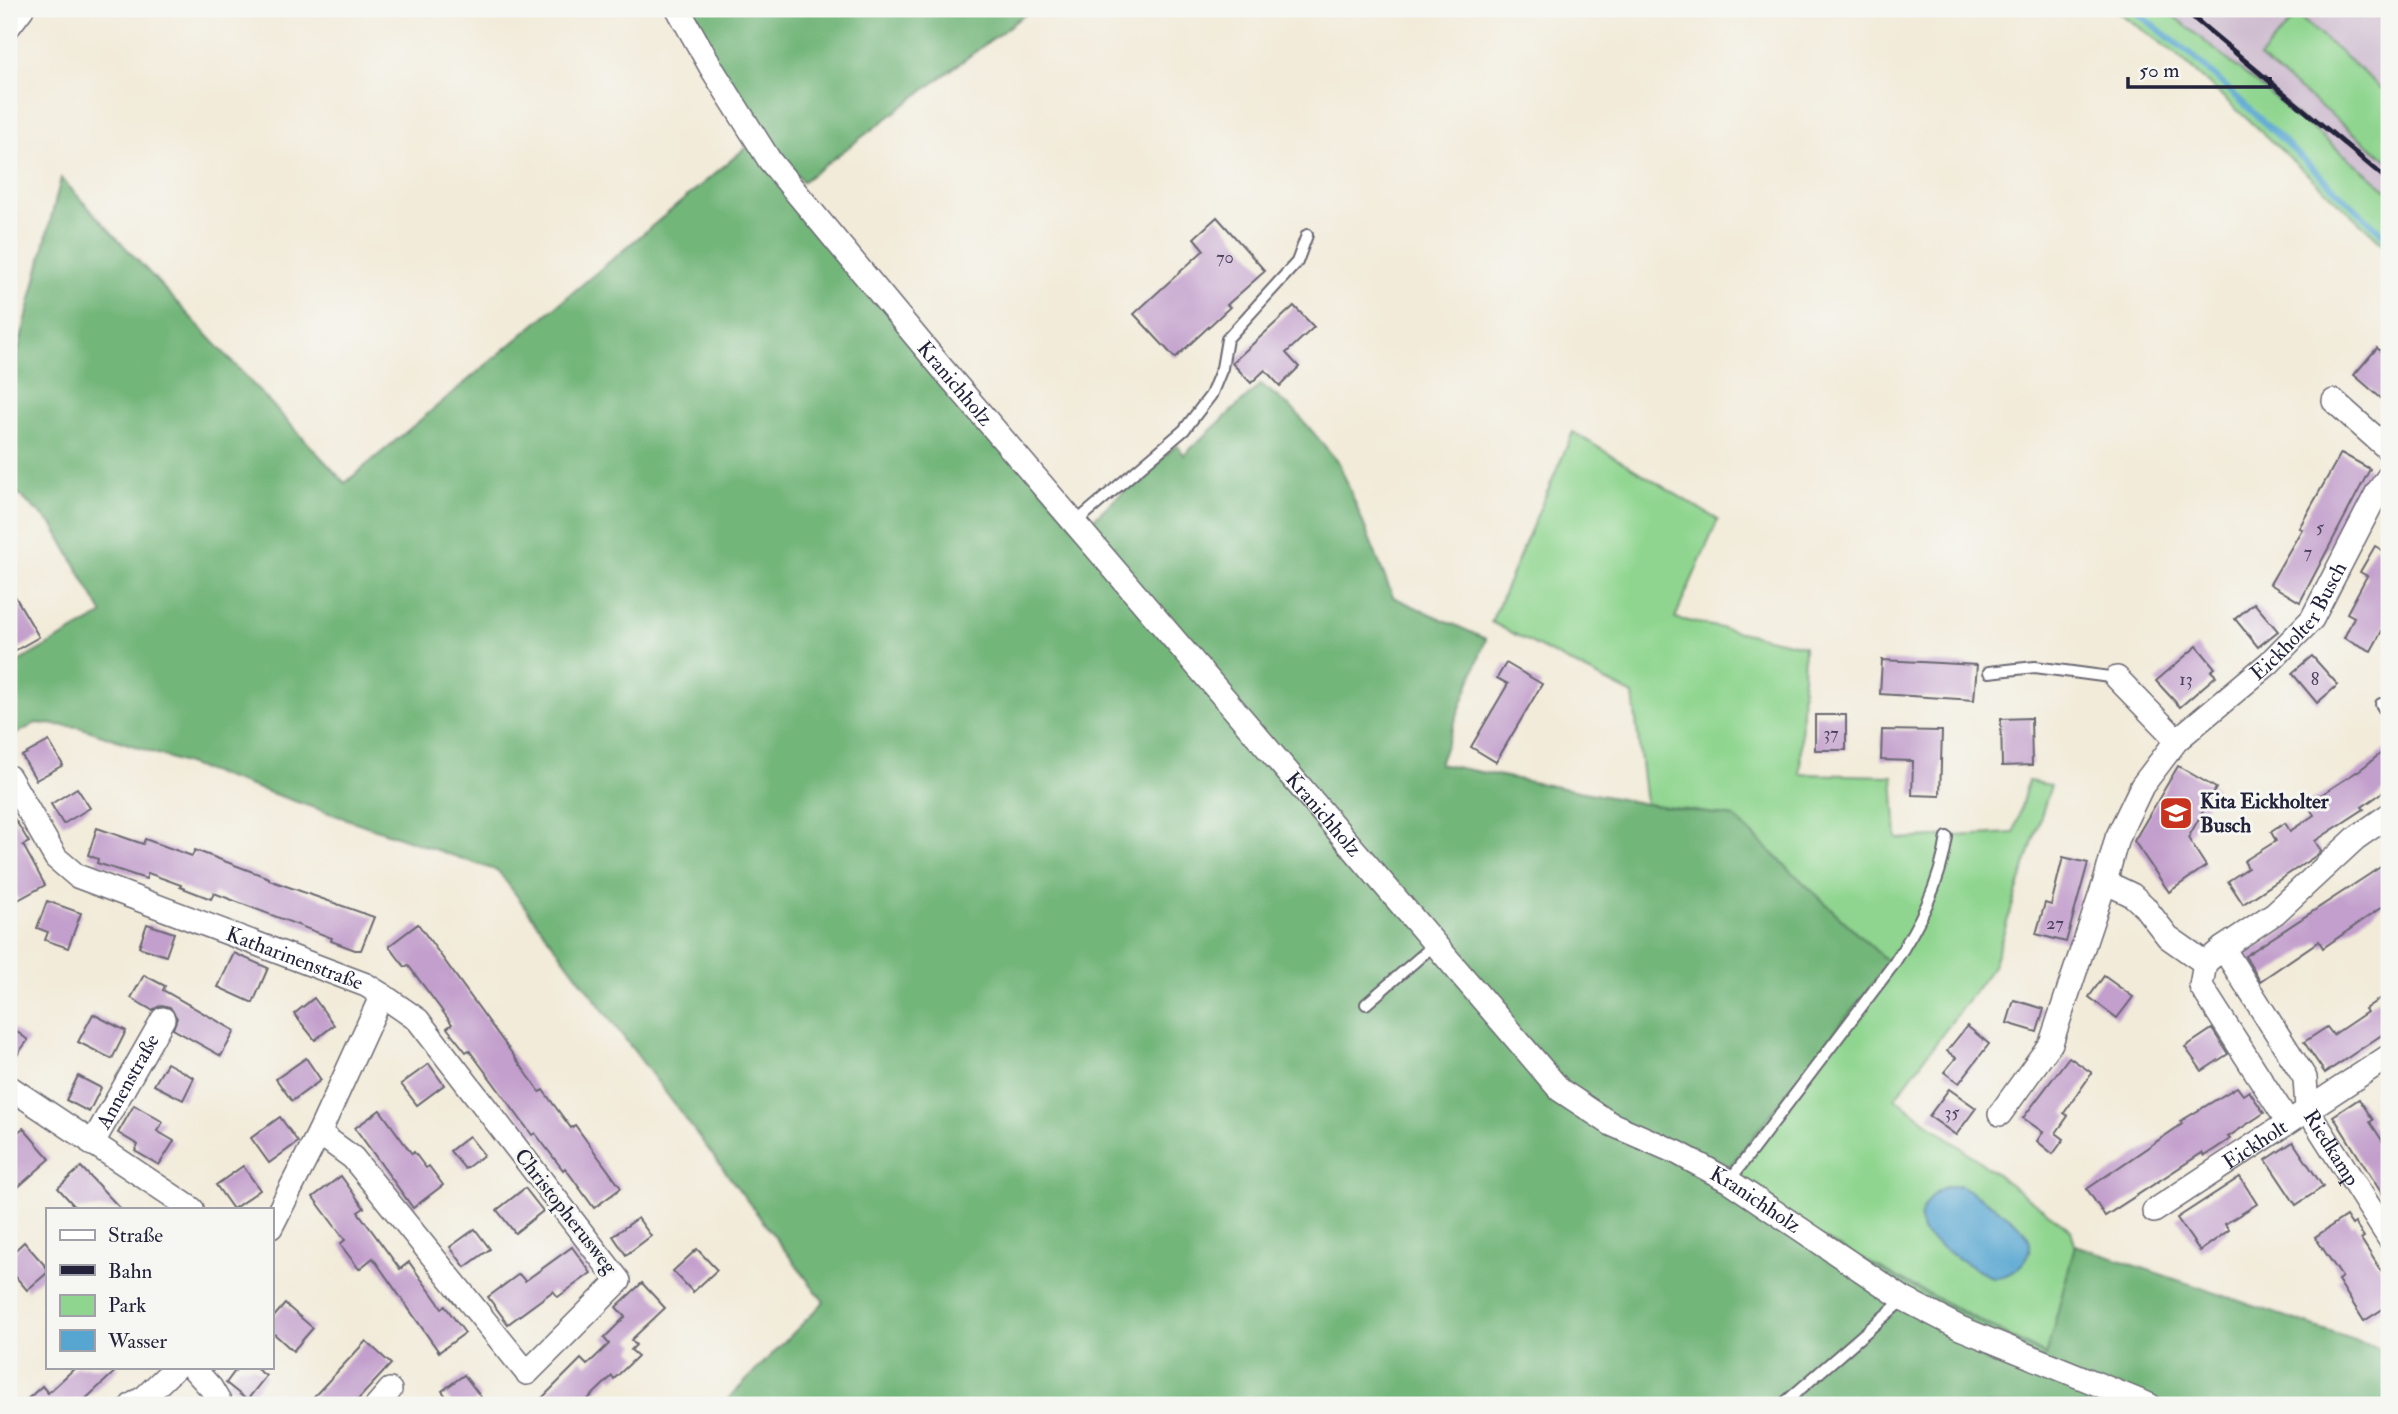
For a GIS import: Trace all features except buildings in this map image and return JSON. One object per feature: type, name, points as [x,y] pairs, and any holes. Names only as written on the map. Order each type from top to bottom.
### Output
[{"type":"street","points":[[9,26],[22,9]]},
{"type":"street","name":"Kranichholz","points":[[678,9],[770,161],[941,367],[1560,1090],[1611,1124],[1678,1153],[1729,1181],[1904,1298],[1959,1328],[2149,1405]]},
{"type":"street","points":[[2334,401],[2389,450]]},
{"type":"street","name":"Eickholter Busch","points":[[2000,1114],[2051,1042],[2118,838],[2142,786],[2177,740],[2269,663],[2312,619],[2377,493],[2389,476]]},
{"type":"street","points":[[2117,678],[2177,740]]},
{"type":"street","name":"Katharinenstraße","points":[[9,777],[56,858],[77,876],[366,985],[382,995],[319,1133],[273,1223]]},
{"type":"street","points":[[2105,882],[2132,895],[2168,937],[2205,963],[2275,913],[2356,838],[2389,815]]},
{"type":"street","name":"Riedkamp","points":[[2223,948],[2305,1078],[2297,1116]]},
{"type":"street","name":"Riedkamp","points":[[2205,963],[2201,986],[2389,1238]]},
{"type":"street","name":"Christopherusweg","points":[[319,1133],[353,1158],[527,1373],[619,1281],[418,1020],[382,995]]},
{"type":"street","name":"Annenstraße","points":[[92,1144],[163,1019]]},
{"type":"street","name":"Eickholt","points":[[2154,1210],[2389,1056]]},
{"type":"street","name":"Annenstraße","points":[[9,1087],[190,1208]]},
{"type":"street","points":[[132,1405],[145,1397],[175,1368]]},
{"type":"street","points":[[193,1368],[211,1388],[221,1405]]},
{"type":"lane","points":[[1076,522],[1184,430],[1199,412],[1211,395],[1222,368],[1227,339],[1297,262],[1307,235]]},
{"type":"lane","points":[[1989,672],[2035,667],[2117,678]]},
{"type":"lane","points":[[2381,704],[2389,717]]},
{"type":"lane","points":[[1729,1181],[1885,976],[1914,933],[1939,874],[1947,837]]},
{"type":"lane","points":[[1366,1004],[1435,944]]},
{"type":"lane","points":[[1782,1405],[1904,1298]]},
{"type":"shaded area","points":[[2165,9],[2389,9],[2389,95],[2297,15],[2259,58],[2389,161],[2389,191]]},
{"type":"green space","points":[[683,9],[1032,9],[802,182],[716,68]]},
{"type":"green space","points":[[2114,9],[2165,9],[2389,191],[2389,249],[2177,55]]},
{"type":"green space","points":[[2297,15],[2389,95],[2389,161],[2259,58]]},
{"type":"green space","points":[[755,140],[1078,532],[1177,445],[1184,455],[1261,384],[1295,411],[1339,463],[1393,597],[1486,639],[1439,764],[1646,804],[1734,817],[1889,963],[1717,1183],[2046,1356],[2075,1245],[2389,1352],[2389,1405],[722,1405],[824,1302],[498,871],[79,727],[36,723],[9,738],[9,667],[103,614],[53,525],[9,486],[9,388],[61,178],[345,483]]},
{"type":"green space","points":[[1573,432],[1718,520],[1675,618],[1804,646],[1800,774],[1893,776],[1897,839],[2014,833],[2028,781],[2051,785],[1993,966],[1895,1098],[2071,1230],[2075,1245],[2047,1356],[1717,1183],[1734,817],[1646,804],[1633,695],[1491,622]]},
{"type":"water","points":[[1960,1185],[2013,1220],[2028,1238],[2029,1252],[2022,1264],[2012,1272],[1999,1277],[1988,1275],[1944,1249],[1922,1231],[1920,1218],[1933,1195],[1944,1188]]},
{"type":"waterway","points":[[2132,9],[2193,56],[2389,240]]},
{"type":"railway","points":[[2183,9],[2389,181]]},
{"type":"place","name":"Kita Eickholter Busch","points":[[2176,813]]}]
